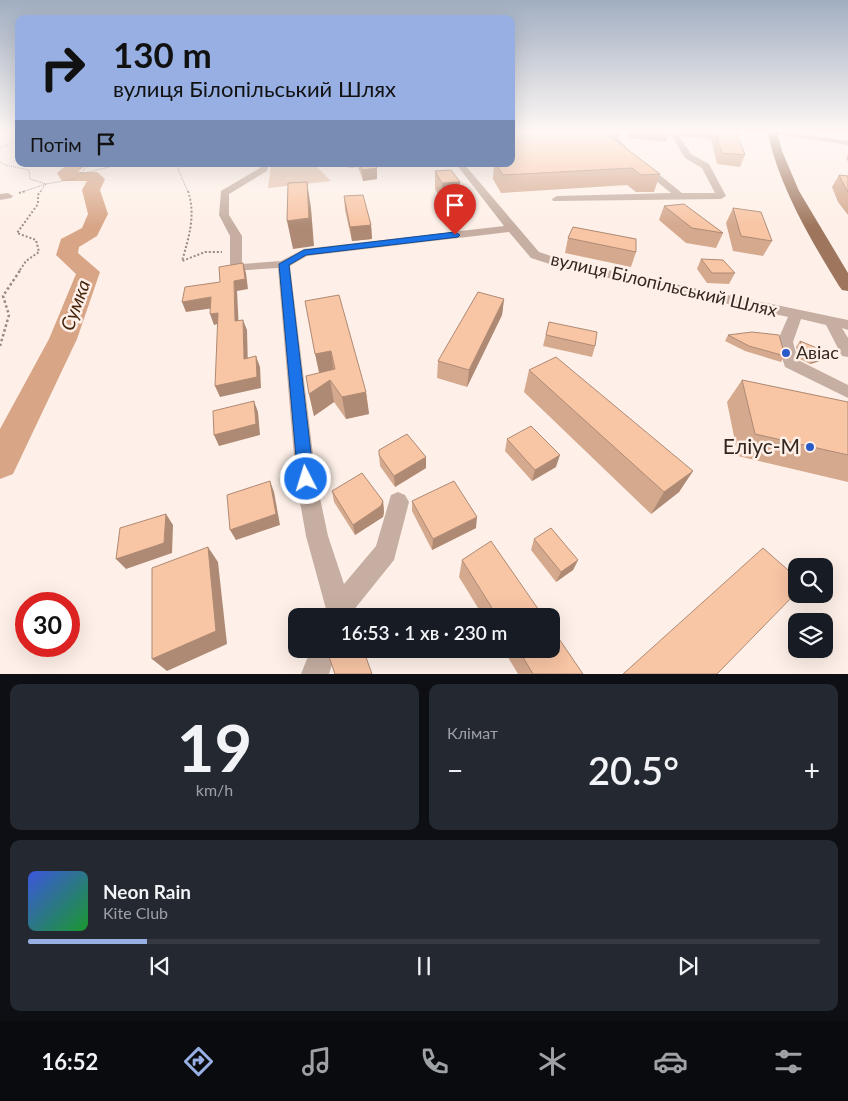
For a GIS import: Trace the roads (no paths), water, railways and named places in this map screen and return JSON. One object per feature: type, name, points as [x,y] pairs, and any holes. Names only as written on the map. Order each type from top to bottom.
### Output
[{"type":"main road","points":[[781,162],[812,229],[848,286]]},
{"type":"street","points":[[638,162],[680,196]]},
{"type":"street","points":[[557,199],[721,196],[706,166],[700,162]]},
{"type":"street","points":[[264,167],[224,193],[224,215],[236,236],[236,268],[284,264],[304,253],[512,228]]},
{"type":"street","name":"вулиця Білопільський Шлях","points":[[462,167],[535,255],[566,265],[848,325]]},
{"type":"street","points":[[284,264],[306,479],[317,536],[337,608]]},
{"type":"street","points":[[796,314],[785,342],[791,364],[848,392]]},
{"type":"street","points":[[831,321],[848,352]]},
{"type":"street","points":[[342,608],[386,552],[398,502]]},
{"type":"street","points":[[315,674],[321,658]]},
{"type":"waterway","name":"Сумка","points":[[0,463],[63,339],[88,272],[67,255],[69,244],[90,232],[98,214],[91,190],[97,179],[91,176],[68,177],[65,173],[74,167]]},
{"type":"place","name":"Авіас","points":[[786,353]]},
{"type":"place","name":"Еліус-М","points":[[810,447]]}]
